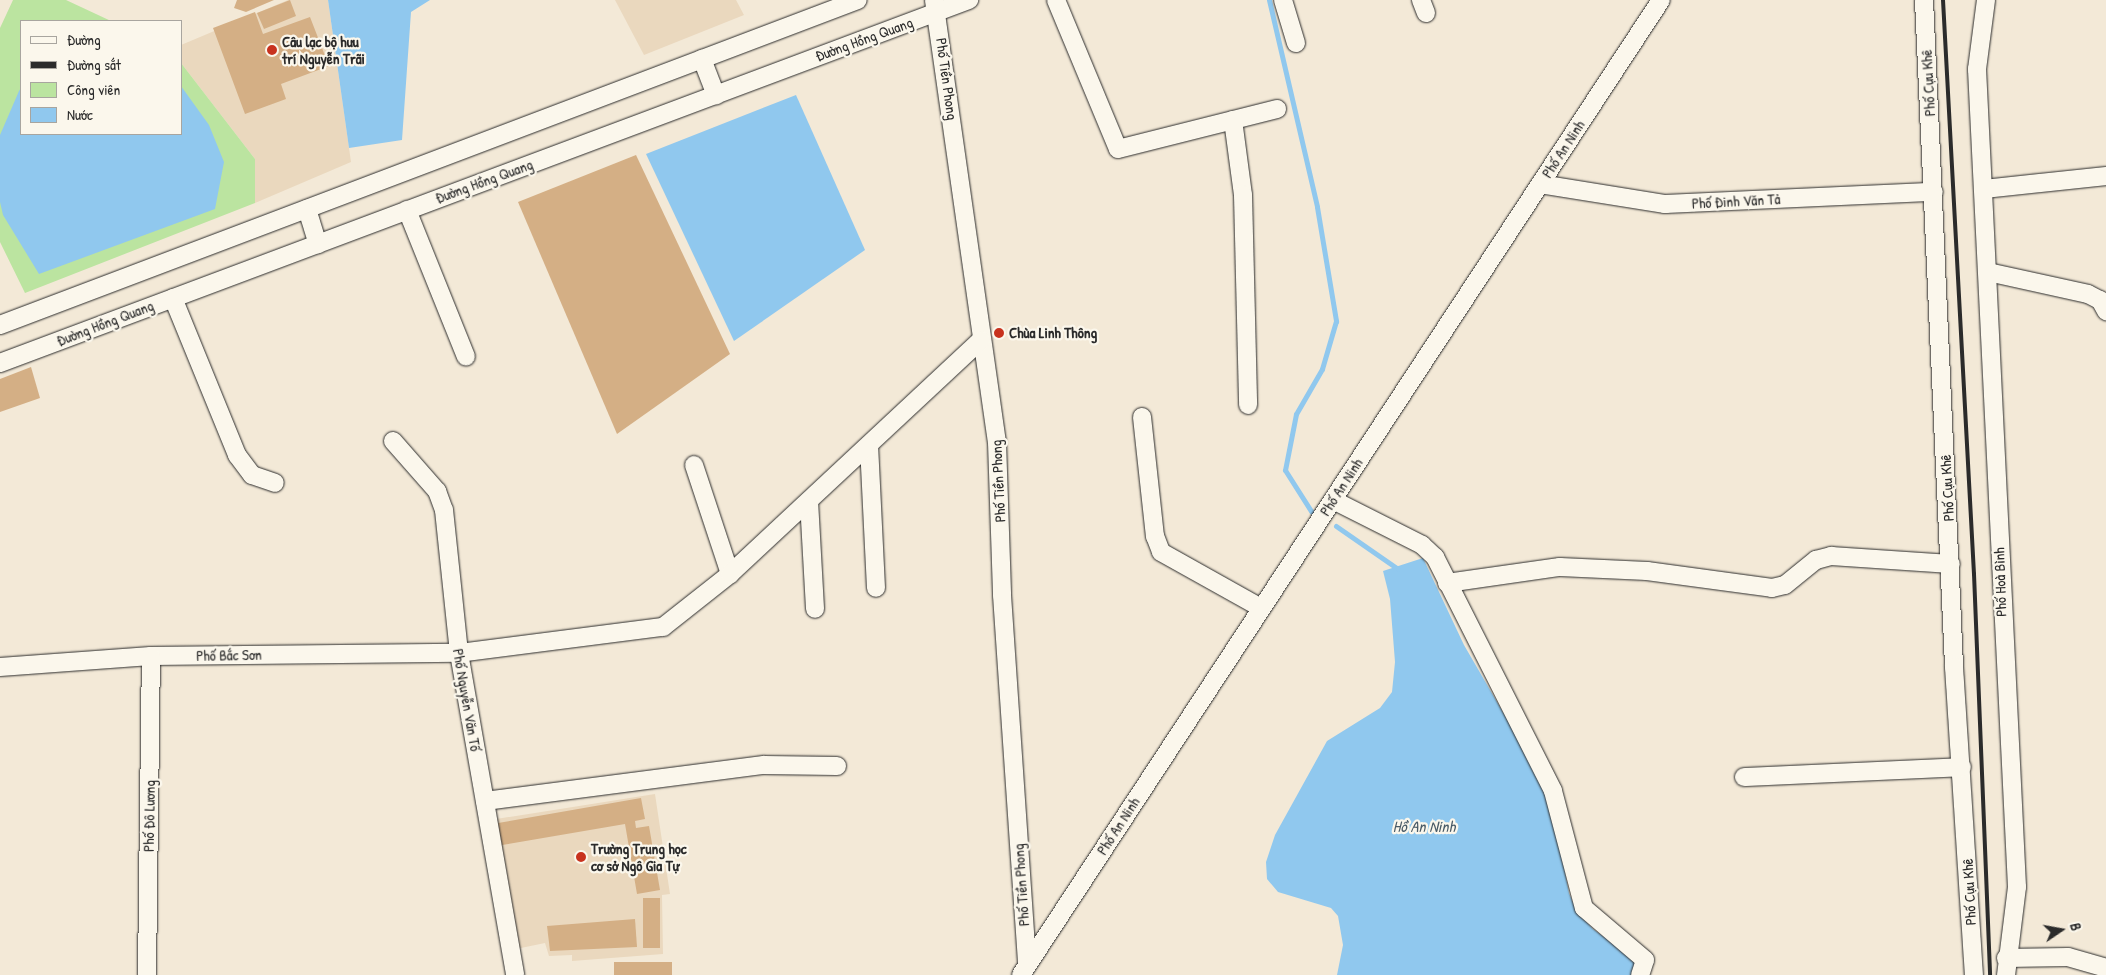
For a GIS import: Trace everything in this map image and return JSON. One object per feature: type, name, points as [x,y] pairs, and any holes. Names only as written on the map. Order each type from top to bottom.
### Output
[{"type":"street","points":[[0,325],[858,0]]},
{"type":"street","name":"Đường Hồng Quang","points":[[0,363],[716,95],[936,6],[969,0]]},
{"type":"street","points":[[1056,0],[1118,149],[1277,109]]},
{"type":"street","points":[[1283,0],[1296,43]]},
{"type":"street","name":"Phố An Ninh","points":[[1024,970],[1661,0]]},
{"type":"street","name":"Phố Cựu Khê","points":[[1924,0],[1951,564],[1974,975]]},
{"type":"street","name":"Phố Hoà Bình","points":[[1986,0],[1977,69],[2016,887],[2006,967]]},
{"type":"street","name":"Phố Tiền Phong","points":[[936,6],[981,340],[997,442],[1002,595],[1024,970]]},
{"type":"street","points":[[702,59],[716,95]]},
{"type":"street","points":[[1233,120],[1243,195],[1248,405]]},
{"type":"street","points":[[1984,189],[2106,176]]},
{"type":"street","name":"Phố Đinh Văn Tả","points":[[1540,184],[1665,204],[1934,192]]},
{"type":"street","points":[[307,209],[318,244]]},
{"type":"street","points":[[407,210],[466,357]]},
{"type":"street","points":[[1988,272],[2088,294],[2100,300],[2106,311]]},
{"type":"street","points":[[173,298],[237,455],[252,475],[275,483]]},
{"type":"street","name":"Phố Bắc Sơn","points":[[0,667],[151,656],[459,653],[663,627],[730,574],[981,340]]},
{"type":"street","points":[[1142,417],[1155,536],[1161,552],[1261,608]]},
{"type":"street","name":"Phố Nguyễn Văn Tố","points":[[393,441],[441,500],[459,653],[515,975]]},
{"type":"street","points":[[869,445],[876,588]]},
{"type":"street","points":[[694,465],[730,574]]},
{"type":"street","points":[[1333,500],[1422,545],[1435,557],[1553,791],[1584,908],[1645,960],[1640,975]]},
{"type":"street","points":[[809,501],[815,609]]},
{"type":"street","points":[[1447,583],[1560,567],[1646,571],[1772,588],[1785,584],[1816,560],[1831,556],[1951,564]]},
{"type":"street","name":"Phố Đô Lương","points":[[147,975],[151,656]]},
{"type":"street","points":[[485,801],[764,765],[837,766]]},
{"type":"street","points":[[1744,777],[1962,766]]},
{"type":"street","points":[[2006,967],[2068,957],[2106,968]]},
{"type":"street","points":[[2068,957],[2068,975]]},
{"type":"shaded area","points":[[288,0],[328,0],[351,162],[255,203],[255,159],[182,64],[182,45]]},
{"type":"shaded area","points":[[615,0],[736,0],[744,15],[644,55]]},
{"type":"shaded area","name":"Trường Trung học cơ sở Ngô Gia Tự","points":[[655,794],[670,894],[662,895],[663,954],[572,961],[572,955],[549,956],[545,943],[516,949],[490,820]]},
{"type":"green space","points":[[13,0],[66,0],[109,20],[20,20],[20,135],[182,135],[182,64],[255,159],[255,203],[25,293],[0,242],[0,28]]},
{"type":"water","points":[[328,0],[430,0],[411,12],[402,140],[349,148]]},
{"type":"water","points":[[182,87],[209,125],[224,162],[215,209],[39,274],[3,215],[0,202],[0,135],[20,90],[20,135],[182,135]]},
{"type":"water","points":[[796,95],[865,250],[734,341],[646,154]]},
{"type":"water","name":"Hồ An Ninh","points":[[1423,558],[1464,645],[1537,771],[1554,815],[1569,893],[1577,912],[1593,929],[1636,960],[1633,975],[1337,975],[1343,945],[1338,916],[1331,908],[1278,892],[1267,879],[1266,862],[1275,835],[1327,741],[1380,708],[1392,692],[1395,662],[1390,599],[1383,571]]},
{"type":"building","points":[[237,0],[274,0],[246,12],[234,8]]},
{"type":"building","points":[[290,0],[296,16],[264,29],[257,13]]},
{"type":"building","name":"Câu lạc bộ hưu trí Nguyễn Trãi","points":[[255,12],[263,34],[310,17],[329,66],[281,84],[286,99],[245,114],[213,28]]},
{"type":"building","points":[[636,155],[730,354],[617,434],[518,202]]},
{"type":"building","points":[[31,367],[40,398],[0,412],[0,379]]},
{"type":"building","points":[[641,798],[645,819],[635,821],[636,828],[649,826],[660,890],[637,894],[625,824],[502,845],[498,823]]},
{"type":"building","points":[[643,898],[660,898],[660,948],[643,948]]},
{"type":"building","points":[[635,919],[637,947],[550,951],[547,926]]},
{"type":"building","points":[[614,962],[672,962],[672,975],[614,975]]},
{"type":"waterway","points":[[1269,0],[1317,207],[1336,321],[1322,369],[1296,414],[1285,470],[1311,511]]},
{"type":"waterway","points":[[1336,526],[1398,569]]},
{"type":"railway","points":[[1943,0],[1974,574],[1990,975]]},
{"type":"place","name":"Câu lạc bộ hưu trí Nguyễn Trãi","points":[[272,50]]},
{"type":"place","name":"Chùa Linh Thông","points":[[999,333]]},
{"type":"place","name":"Trường Trung học cơ sở Ngô Gia Tự","points":[[581,857]]}]
